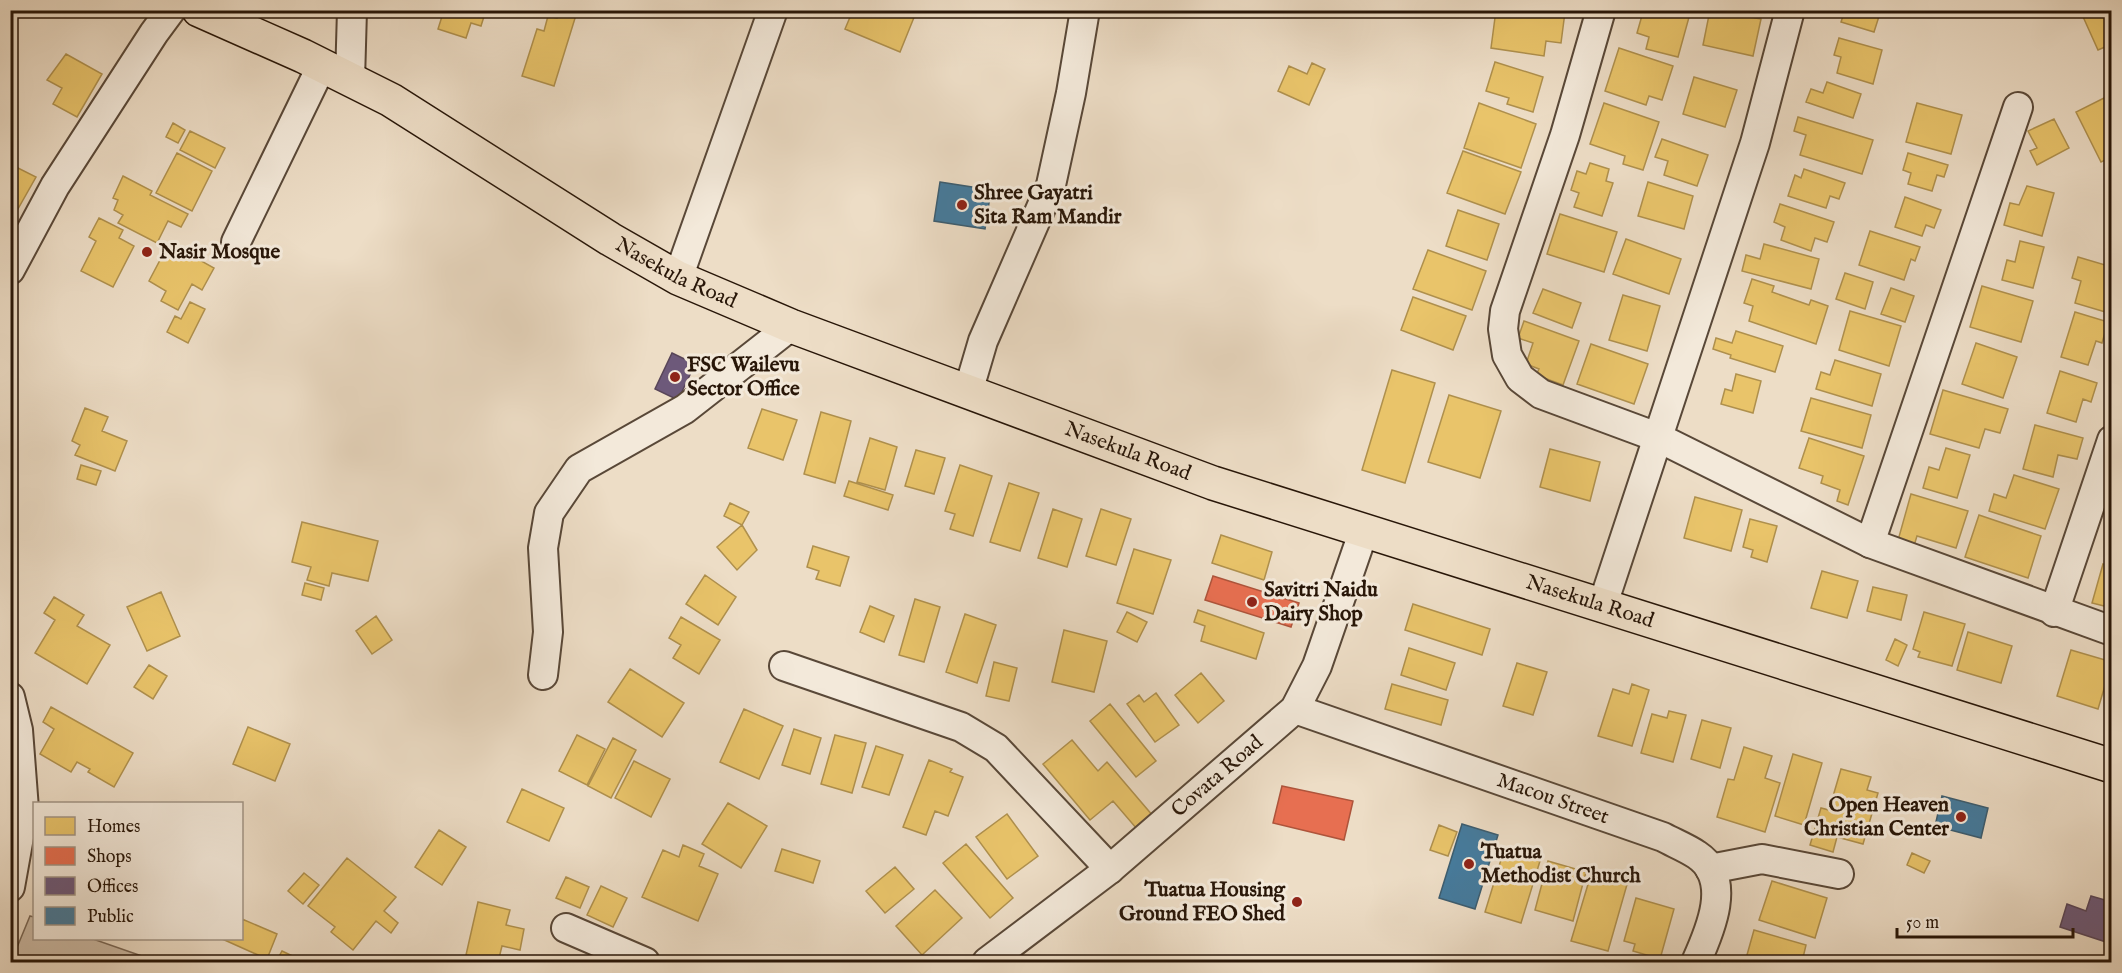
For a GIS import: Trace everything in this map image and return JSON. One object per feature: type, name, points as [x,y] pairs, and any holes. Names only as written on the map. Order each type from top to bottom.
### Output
[{"type":"main road","name":"Nasekula Road","points":[[199,10],[391,100],[610,239],[678,278],[791,326],[1213,483],[2112,766]]},
{"type":"street","points":[[10,270],[55,186],[171,10]]},
{"type":"street","points":[[236,242],[336,73],[352,10]]},
{"type":"street","points":[[678,278],[773,10]]},
{"type":"street","points":[[968,392],[983,341],[1051,186],[1071,93],[1084,10]]},
{"type":"street","points":[[1601,10],[1565,135],[1505,311],[1503,338],[1507,355],[1515,370],[1541,394],[1657,437],[1870,543],[2054,612],[2112,631]]},
{"type":"street","points":[[1602,607],[1755,143],[1790,10]]},
{"type":"street","points":[[1870,543],[2018,107]]},
{"type":"street","points":[[543,675],[548,632],[543,548],[549,513],[579,469],[685,409],[791,326]]},
{"type":"street","points":[[2054,612],[2112,440]]},
{"type":"street","name":"Covata Road","points":[[987,963],[1110,869],[1295,709],[1317,666],[1364,530]]},
{"type":"street","points":[[784,666],[961,727],[996,748],[1110,869]]},
{"type":"street","points":[[10,697],[18,730],[24,809],[10,887]]},
{"type":"street","name":"Macou Street","points":[[1295,709],[1663,837],[1698,855],[1710,869]]},
{"type":"street","points":[[1696,963],[1708,936],[1718,892],[1710,869],[1762,859],[1839,874]]},
{"type":"street","points":[[566,928],[645,963]]},
{"type":"shaded area","points":[[30,916],[33,917],[33,940],[96,940],[159,962],[11,962]]},
{"type":"building: Homes","points":[[444,10],[486,10],[481,26],[471,23],[466,38],[438,29]]},
{"type":"building: Homes","points":[[559,10],[576,15],[554,86],[522,76],[537,29],[544,31],[548,16],[557,18]]},
{"type":"building: Homes","points":[[853,10],[917,10],[900,52],[845,29]]},
{"type":"building: Homes","points":[[1496,10],[1565,12],[1561,43],[1546,41],[1544,56],[1491,48]]},
{"type":"building: Homes","points":[[1657,10],[1691,10],[1678,57],[1646,49],[1649,37],[1637,33],[1643,12],[1656,15]]},
{"type":"building: Homes","points":[[1710,10],[1761,19],[1753,56],[1703,45]]},
{"type":"building: Homes","points":[[1845,10],[1881,10],[1874,32],[1841,22]]},
{"type":"building: Homes","points":[[2080,10],[2112,10],[2112,44],[2098,50]]},
{"type":"building: Homes","points":[[1839,38],[1882,50],[1873,84],[1837,73],[1841,57],[1834,55]]},
{"type":"building: Homes","points":[[1619,48],[1673,66],[1662,100],[1649,96],[1646,105],[1605,91]]},
{"type":"building: Homes","points":[[66,54],[102,74],[77,117],[53,104],[62,88],[47,80]]},
{"type":"building: Homes","points":[[1495,62],[1543,77],[1533,112],[1507,104],[1509,98],[1486,91]]},
{"type":"building: Homes","points":[[1312,63],[1325,69],[1309,105],[1278,91],[1289,66],[1307,74]]},
{"type":"building: Homes","points":[[1694,77],[1737,90],[1725,127],[1683,114]]},
{"type":"building: Homes","points":[[1827,82],[1861,94],[1853,118],[1806,102],[1811,89],[1823,93]]},
{"type":"building: Homes","points":[[2110,95],[2112,157],[2101,162],[2076,112]]},
{"type":"building: Homes","points":[[1479,103],[1536,124],[1521,168],[1464,148]]},
{"type":"building: Homes","points":[[1604,103],[1659,122],[1643,170],[1623,164],[1625,156],[1590,144]]},
{"type":"building: Homes","points":[[1917,103],[1962,115],[1951,154],[1906,142]]},
{"type":"building: Homes","points":[[1798,117],[1873,140],[1862,174],[1800,155],[1806,135],[1794,131]]},
{"type":"building: Homes","points":[[2054,119],[2069,148],[2037,165],[2030,151],[2037,148],[2028,131]]},
{"type":"building: Homes","points":[[173,123],[185,130],[178,143],[166,137]]},
{"type":"building: Homes","points":[[190,131],[225,148],[215,168],[180,150]]},
{"type":"building: Homes","points":[[1662,139],[1708,155],[1697,186],[1664,175],[1668,161],[1655,157]]},
{"type":"building: Homes","points":[[1463,151],[1521,172],[1505,214],[1447,193]]},
{"type":"building: Homes","points":[[177,153],[212,171],[192,211],[156,193]]},
{"type":"building: Homes","points":[[1908,153],[1948,165],[1944,177],[1937,175],[1932,191],[1908,184],[1911,173],[1903,170]]},
{"type":"building: Homes","points":[[1590,163],[1609,169],[1606,181],[1613,183],[1602,216],[1574,207],[1579,193],[1571,190],[1577,171],[1586,174]]},
{"type":"building: Homes","points":[[10,164],[36,177],[10,223]]},
{"type":"building: Homes","points":[[1804,169],[1845,183],[1839,199],[1830,196],[1826,208],[1788,196],[1795,175],[1801,178]]},
{"type":"building: Homes","points":[[123,176],[152,191],[150,195],[188,214],[181,227],[168,221],[157,243],[118,223],[123,215],[114,210],[118,200],[113,198]]},
{"type":"building: Homes","points":[[1648,182],[1693,196],[1684,229],[1638,216]]},
{"type":"building: Homes","points":[[2027,186],[2054,193],[2042,236],[2004,225],[2010,203],[2019,205]]},
{"type":"building: Homes","points":[[1905,197],[1941,210],[1934,228],[1926,225],[1922,236],[1895,227]]},
{"type":"building: Homes","points":[[1780,204],[1834,222],[1827,242],[1815,238],[1811,251],[1781,240],[1785,227],[1774,222]]},
{"type":"building: Homes","points":[[1458,210],[1499,224],[1487,260],[1446,246]]},
{"type":"building: Homes","points":[[1560,214],[1617,232],[1604,272],[1547,254]]},
{"type":"building: Homes","points":[[99,218],[123,230],[119,238],[134,246],[113,287],[81,271],[96,241],[89,237]]},
{"type":"building: Homes","points":[[1870,231],[1920,247],[1915,261],[1911,259],[1904,280],[1859,265]]},
{"type":"building: Homes","points":[[1626,239],[1681,259],[1669,294],[1613,274]]},
{"type":"building: Homes","points":[[2020,241],[2044,247],[2033,288],[2002,280],[2007,260],[2015,262]]},
{"type":"building: Homes","points":[[169,243],[214,268],[202,290],[192,284],[178,310],[161,301],[166,291],[149,281]]},
{"type":"building: Homes","points":[[1764,244],[1819,259],[1811,289],[1742,271],[1746,255],[1760,259]]},
{"type":"building: Homes","points":[[1428,250],[1486,271],[1472,310],[1413,289]]},
{"type":"building: Homes","points":[[2078,257],[2112,267],[2112,314],[2075,303],[2081,281],[2072,278]]},
{"type":"building: Homes","points":[[1845,273],[1873,282],[1865,309],[1836,299]]},
{"type":"building: Homes","points":[[1752,279],[1774,286],[1772,292],[1809,305],[1811,300],[1828,306],[1816,344],[1749,321],[1753,306],[1744,303]]},
{"type":"building: Homes","points":[[1982,286],[2033,301],[2021,342],[1970,327]]},
{"type":"building: Homes","points":[[1891,288],[1914,296],[1905,322],[1881,314]]},
{"type":"building: Homes","points":[[1543,289],[1581,303],[1572,328],[1533,313]]},
{"type":"building: Homes","points":[[1623,295],[1660,306],[1647,351],[1609,340]]},
{"type":"building: Homes","points":[[1413,297],[1466,316],[1453,350],[1401,330]]},
{"type":"building: Homes","points":[[190,302],[205,309],[188,343],[167,332],[175,316],[181,319]]},
{"type":"building: Homes","points":[[1850,311],[1901,326],[1889,366],[1839,350]]},
{"type":"building: Homes","points":[[2075,312],[2108,322],[2102,343],[2096,341],[2088,365],[2061,357]]},
{"type":"building: Homes","points":[[1524,321],[1579,341],[1563,385],[1536,375],[1539,369],[1526,364],[1533,343],[1518,338]]},
{"type":"building: Homes","points":[[1736,331],[1783,346],[1775,372],[1730,358],[1731,355],[1713,349],[1716,338],[1732,343]]},
{"type":"building: Homes","points":[[1976,343],[2017,357],[2003,398],[1962,384]]},
{"type":"building: Homes","points":[[1591,344],[1648,364],[1634,404],[1577,384]]},
{"type":"building: Homes","points":[[1835,360],[1881,374],[1872,406],[1816,389],[1821,372],[1830,375]]},
{"type":"building: Homes","points":[[1392,370],[1435,383],[1405,483],[1362,470]]},
{"type":"building: Homes","points":[[2060,371],[2097,383],[2091,402],[2083,399],[2076,422],[2047,413]]},
{"type":"building: Homes","points":[[1736,374],[1761,381],[1753,413],[1721,404],[1725,389],[1732,391]]},
{"type":"building: Homes","points":[[1943,390],[2008,409],[2000,433],[1985,429],[1979,448],[1930,434]]},
{"type":"building: Homes","points":[[1449,395],[1501,411],[1480,478],[1428,462]]},
{"type":"building: Homes","points":[[1811,398],[1871,415],[1862,448],[1801,431]]},
{"type":"building: Homes","points":[[85,408],[108,417],[102,431],[127,441],[115,471],[75,455],[80,445],[72,441]]},
{"type":"building: Homes","points":[[762,409],[797,420],[783,460],[748,448]]},
{"type":"building: Homes","points":[[821,412],[851,421],[835,483],[804,474]]},
{"type":"building: Homes","points":[[2035,425],[2083,438],[2077,459],[2058,455],[2053,477],[2023,469]]},
{"type":"building: Homes","points":[[870,438],[897,447],[885,490],[857,482]]},
{"type":"building: Homes","points":[[1809,438],[1864,456],[1848,505],[1837,501],[1840,490],[1821,483],[1823,476],[1799,468]]},
{"type":"building: Homes","points":[[1946,448],[1970,455],[1957,498],[1923,488],[1929,467],[1939,470]]},
{"type":"building: Homes","points":[[1550,449],[1600,462],[1590,501],[1540,487]]},
{"type":"building: Homes","points":[[916,450],[945,458],[934,494],[905,486]]},
{"type":"building: Homes","points":[[81,465],[101,471],[96,485],[77,479]]},
{"type":"building: Homes","points":[[960,465],[992,476],[973,536],[950,529],[955,514],[945,511]]},
{"type":"building: Homes","points":[[2014,475],[2059,489],[2045,529],[1989,511],[1994,494],[2006,498]]},
{"type":"building: Homes","points":[[849,481],[893,495],[888,510],[844,496]]},
{"type":"building: Homes","points":[[1009,483],[1039,493],[1020,551],[990,542]]},
{"type":"building: Homes","points":[[1911,494],[1968,511],[1956,548],[1917,536],[1913,549],[1897,544]]},
{"type":"building: Homes","points":[[1695,497],[1742,510],[1731,551],[1684,538]]},
{"type":"building: Homes","points":[[730,503],[749,512],[742,525],[724,516]]},
{"type":"building: Homes","points":[[1053,509],[1082,519],[1067,567],[1038,558]]},
{"type":"building: Homes","points":[[1101,509],[1131,519],[1116,565],[1086,556]]},
{"type":"building: Homes","points":[[1979,515],[2041,536],[2028,578],[1965,557]]},
{"type":"building: Homes","points":[[1750,519],[1777,526],[1767,562],[1751,557],[1753,550],[1743,547]]},
{"type":"building: Homes","points":[[302,522],[378,541],[368,581],[332,573],[329,586],[307,580],[311,567],[292,562]]},
{"type":"building: Homes","points":[[742,525],[757,550],[737,570],[717,547]]},
{"type":"building: Homes","points":[[1221,535],[1272,552],[1264,580],[1212,563]]},
{"type":"building: Homes","points":[[813,546],[849,557],[840,586],[816,579],[819,571],[807,567]]},
{"type":"building: Homes","points":[[1134,549],[1171,560],[1153,614],[1117,603]]},
{"type":"building: Homes","points":[[2103,564],[2112,566],[2112,608],[2092,603]]},
{"type":"building: Homes","points":[[1822,571],[1858,581],[1847,618],[1811,608]]},
{"type":"building: Homes","points":[[705,575],[736,597],[718,625],[686,604]]},
{"type":"building: Homes","points":[[305,583],[324,588],[321,600],[302,595]]},
{"type":"building: Homes","points":[[1873,587],[1907,595],[1901,620],[1867,611]]},
{"type":"building: Homes","points":[[161,592],[180,636],[147,651],[127,607]]},
{"type":"building: Homes","points":[[54,597],[84,615],[77,626],[110,645],[87,684],[35,653],[55,620],[44,613]]},
{"type":"building: Homes","points":[[915,599],[940,607],[924,662],[899,655]]},
{"type":"building: Homes","points":[[1413,604],[1490,629],[1482,655],[1405,630]]},
{"type":"building: Homes","points":[[870,606],[894,616],[884,642],[860,632]]},
{"type":"building: Homes","points":[[1198,610],[1264,633],[1256,659],[1201,641],[1205,626],[1194,622]]},
{"type":"building: Homes","points":[[1127,612],[1147,622],[1137,642],[1117,632]]},
{"type":"building: Homes","points":[[1924,612],[1965,624],[1952,666],[1918,657],[1920,652],[1913,649]]},
{"type":"building: Homes","points":[[965,614],[996,625],[977,683],[946,672]]},
{"type":"building: Homes","points":[[376,616],[392,640],[372,654],[356,631]]},
{"type":"building: Homes","points":[[681,617],[720,640],[699,674],[673,658],[681,645],[669,638]]},
{"type":"building: Homes","points":[[1064,630],[1107,641],[1094,692],[1052,682]]},
{"type":"building: Homes","points":[[1968,632],[2012,646],[2001,683],[1957,670]]},
{"type":"building: Homes","points":[[1895,639],[1907,645],[1898,666],[1886,660]]},
{"type":"building: Homes","points":[[1409,648],[1455,663],[1446,690],[1401,675]]},
{"type":"building: Homes","points":[[2071,650],[2112,662],[2098,709],[2057,696]]},
{"type":"building: Homes","points":[[994,662],[1017,668],[1009,701],[986,696]]},
{"type":"building: Homes","points":[[1517,663],[1547,672],[1533,715],[1503,706]]},
{"type":"building: Homes","points":[[149,665],[167,676],[153,699],[134,687]]},
{"type":"building: Homes","points":[[630,669],[684,703],[662,737],[608,702]]},
{"type":"building: Homes","points":[[1201,673],[1224,701],[1198,723],[1175,695]]},
{"type":"building: Homes","points":[[1392,684],[1448,700],[1441,725],[1385,709]]},
{"type":"building: Homes","points":[[1632,684],[1649,690],[1632,746],[1598,736],[1613,689],[1629,694]]},
{"type":"building: Homes","points":[[1156,693],[1179,725],[1155,742],[1127,704],[1139,695],[1144,702]]},
{"type":"building: Homes","points":[[1110,704],[1156,761],[1136,777],[1090,721]]},
{"type":"building: Homes","points":[[51,707],[133,753],[114,787],[88,772],[90,769],[77,762],[71,772],[40,754],[54,729],[43,722]]},
{"type":"building: Homes","points":[[744,709],[783,726],[759,779],[720,762]]},
{"type":"building: Homes","points":[[1669,711],[1686,715],[1673,762],[1641,753],[1652,714],[1667,718]]},
{"type":"building: Homes","points":[[1702,720],[1731,728],[1720,768],[1691,759]]},
{"type":"building: Homes","points":[[248,727],[290,744],[275,781],[233,764]]},
{"type":"building: Homes","points":[[794,729],[821,738],[810,774],[782,765]]},
{"type":"building: Homes","points":[[577,735],[605,749],[587,785],[559,771]]},
{"type":"building: Homes","points":[[835,735],[866,743],[852,793],[821,784]]},
{"type":"building: Homes","points":[[613,738],[636,750],[611,798],[588,786]]},
{"type":"building: Homes","points":[[1072,740],[1098,771],[1107,762],[1153,816],[1137,829],[1113,801],[1090,820],[1043,764]]},
{"type":"building: Homes","points":[[876,746],[903,755],[889,795],[862,787]]},
{"type":"building: Homes","points":[[1744,747],[1772,756],[1765,778],[1780,783],[1765,832],[1717,817],[1728,779],[1734,780]]},
{"type":"building: Homes","points":[[1793,754],[1822,763],[1804,825],[1775,816]]},
{"type":"building: Homes","points":[[929,760],[952,769],[950,772],[963,777],[948,816],[935,811],[926,835],[903,827]]},
{"type":"building: Homes","points":[[634,761],[670,779],[651,817],[615,798]]},
{"type":"building: Homes","points":[[1841,769],[1871,777],[1867,790],[1878,793],[1863,844],[1837,837],[1833,852],[1810,845],[1821,808],[1829,810]]},
{"type":"building: Homes","points":[[522,789],[564,808],[549,841],[507,822]]},
{"type":"building: Homes","points":[[728,803],[767,826],[741,868],[702,844]]},
{"type":"building: Homes","points":[[1007,814],[1038,856],[1007,879],[976,837]]},
{"type":"building: Homes","points":[[1439,825],[1457,832],[1448,856],[1430,850]]},
{"type":"building: Homes","points":[[439,830],[466,847],[442,885],[415,867]]},
{"type":"building: Homes","points":[[966,844],[1013,898],[990,918],[943,863]]},
{"type":"building: Homes","points":[[683,845],[704,854],[699,866],[718,874],[698,921],[642,897],[663,850],[679,857]]},
{"type":"building: Homes","points":[[782,849],[820,861],[813,883],[775,871]]},
{"type":"building: Homes","points":[[1504,850],[1540,861],[1521,923],[1485,912]]},
{"type":"building: Homes","points":[[1912,853],[1930,861],[1924,873],[1907,865]]},
{"type":"building: Homes","points":[[347,858],[396,897],[384,911],[398,923],[391,933],[376,921],[353,950],[331,932],[335,927],[308,906]]},
{"type":"building: Homes","points":[[1548,861],[1586,872],[1573,921],[1535,910]]},
{"type":"building: Homes","points":[[895,867],[914,889],[885,913],[866,891]]},
{"type":"building: Homes","points":[[1592,871],[1628,881],[1608,951],[1571,941]]},
{"type":"building: Homes","points":[[304,873],[319,885],[303,904],[288,891]]},
{"type":"building: Homes","points":[[566,877],[589,887],[580,908],[556,898]]},
{"type":"building: Homes","points":[[1772,881],[1827,898],[1815,938],[1759,920]]},
{"type":"building: Homes","points":[[601,886],[627,898],[613,927],[587,915]]},
{"type":"building: Homes","points":[[935,890],[962,918],[922,955],[896,926]]},
{"type":"building: Homes","points":[[1636,898],[1674,909],[1660,959],[1633,951],[1635,944],[1624,941]]},
{"type":"building: Homes","points":[[478,902],[510,910],[506,925],[524,929],[520,950],[502,946],[498,962],[466,955]]},
{"type":"building: Homes","points":[[243,919],[277,934],[267,959],[224,940],[243,940]]},
{"type":"building: Homes","points":[[1754,930],[1806,945],[1802,962],[1745,962]]},
{"type":"building: Homes","points":[[282,951],[305,962],[276,962]]},
{"type":"building: Shops","name":"Savitri Naidu Dairy Shop","points":[[1213,576],[1299,603],[1291,627],[1205,600]]},
{"type":"building: Shops","points":[[1282,786],[1353,801],[1344,840],[1273,823]]},
{"type":"building: Offices","name":"FSC Wailevu Sector Office","points":[[672,353],[695,364],[678,400],[655,389]]},
{"type":"building: Offices","points":[[2091,896],[2112,902],[2112,926],[2106,942],[2060,927],[2067,904],[2086,911]]},
{"type":"building: Public","name":"Shree Gayatri Sita Ram Mandir","points":[[940,182],[991,190],[985,229],[934,221]]},
{"type":"building: Public","name":"Open Heaven Christian Center","points":[[1942,796],[1988,808],[1981,838],[1935,826]]},
{"type":"building: Public","points":[[1462,824],[1498,835],[1475,909],[1439,898]]},
{"type":"place","name":"Shree Gayatri Sita Ram Mandir","points":[[962,205]]},
{"type":"place","name":"Nasir Mosque","points":[[147,252]]},
{"type":"place","name":"FSC Wailevu Sector Office","points":[[675,377]]},
{"type":"place","name":"Savitri Naidu Dairy Shop","points":[[1252,602]]},
{"type":"place","name":"Open Heaven Christian Center","points":[[1961,817]]},
{"type":"place","name":"Tuatua Methodist Church","points":[[1469,864]]},
{"type":"place","name":"Tuatua Housing Ground FEO Shed","points":[[1297,902]]}]
